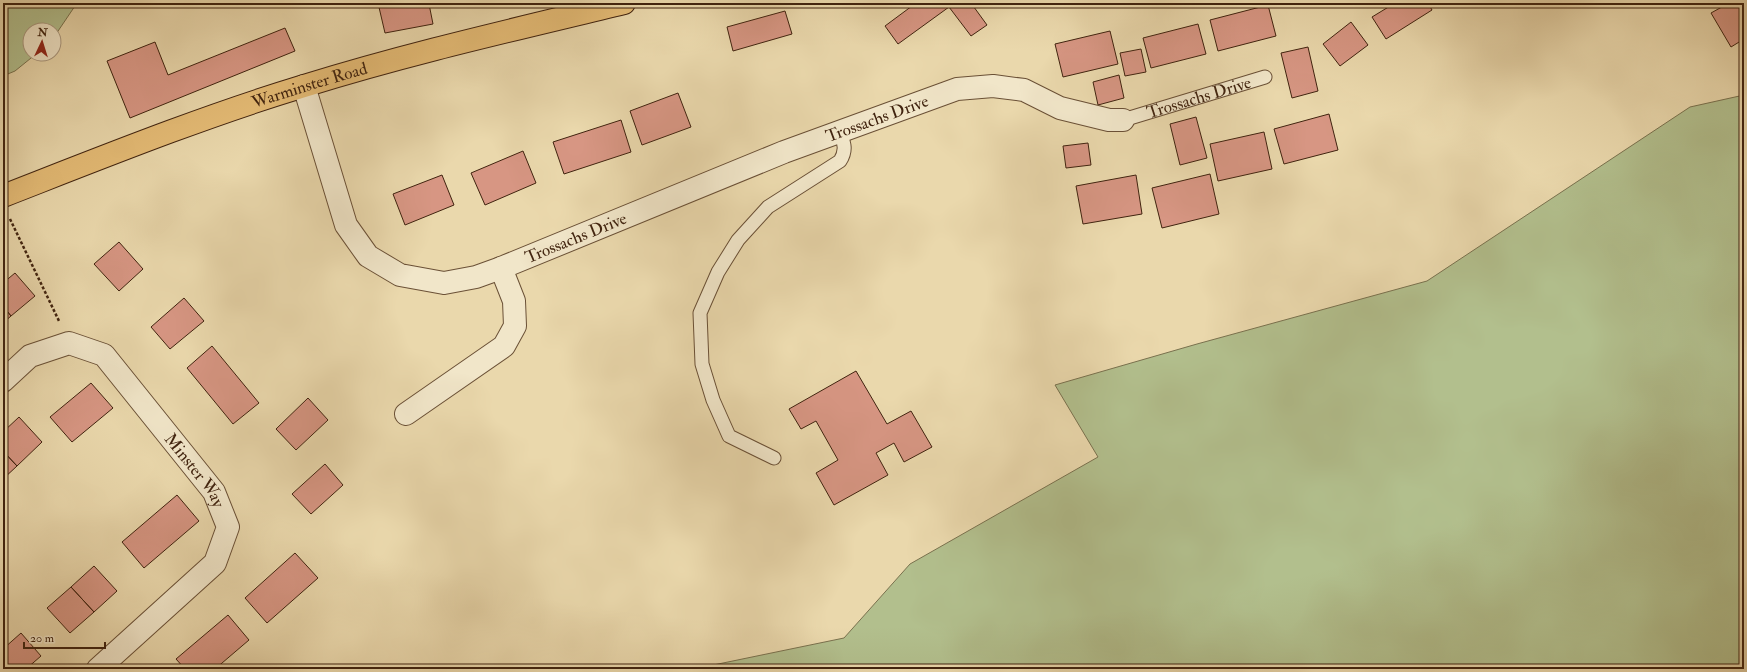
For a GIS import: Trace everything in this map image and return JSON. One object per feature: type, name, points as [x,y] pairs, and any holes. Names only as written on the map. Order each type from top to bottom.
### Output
[{"type":"highway","name":"Warminster Road","points":[[3,196],[177,128],[304,86],[434,48],[624,3]]},
{"type":"street","name":"Trossachs Drive","points":[[304,86],[346,225],[368,256],[400,275],[444,282],[476,277],[501,268],[784,152],[957,89],[993,86],[1024,90],[1060,108],[1109,120],[1123,120]]},
{"type":"street","points":[[406,414],[504,346],[515,326],[514,301],[501,268]]},
{"type":"street","points":[[3,381],[30,356],[69,343]]},
{"type":"street","name":"Minster Way","points":[[69,343],[104,355],[214,492],[228,527],[215,563],[98,669]]},
{"type":"lane","name":"Trossachs Drive","points":[[1123,120],[1265,77]]},
{"type":"lane","points":[[774,458],[729,436],[712,400],[702,364],[700,313],[718,272],[738,240],[768,207],[840,160],[844,154],[845,146],[840,132]]},
{"type":"path","points":[[10,218],[69,343]]},
{"type":"green space","points":[[3,3],[77,3],[62,25],[62,22],[22,22],[22,62],[26,62],[15,71],[3,76]]},
{"type":"green space","points":[[1744,95],[1744,669],[694,669],[844,638],[910,564],[1098,457],[1055,385],[1197,344],[1427,281],[1690,107]]},
{"type":"building","points":[[378,3],[414,3],[414,7],[429,4],[433,24],[385,33]]},
{"type":"building","points":[[916,3],[971,3],[987,25],[971,36],[949,7],[898,44],[885,26]]},
{"type":"building","points":[[1395,3],[1428,3],[1432,10],[1386,39],[1372,17]]},
{"type":"building","points":[[1729,3],[1744,3],[1744,39],[1731,47],[1711,13]]},
{"type":"building","points":[[1268,5],[1276,36],[1218,51],[1210,20]]},
{"type":"building","points":[[785,11],[792,34],[733,51],[727,27]]},
{"type":"building","points":[[1351,22],[1368,45],[1340,66],[1323,44]]},
{"type":"building","points":[[1198,24],[1206,54],[1151,68],[1143,38]]},
{"type":"building","points":[[285,28],[295,51],[130,118],[107,61],[155,42],[168,75]]},
{"type":"building","points":[[1110,31],[1118,64],[1063,77],[1055,44]]},
{"type":"building","points":[[1308,47],[1318,91],[1292,98],[1281,53]]},
{"type":"building","points":[[1141,49],[1146,72],[1125,76],[1120,53]]},
{"type":"building","points":[[1119,75],[1124,98],[1098,105],[1093,82]]},
{"type":"building","points":[[678,93],[691,127],[642,145],[630,111]]},
{"type":"building","points":[[1329,114],[1338,150],[1284,164],[1274,129]]},
{"type":"building","points":[[1196,117],[1207,158],[1180,165],[1170,124]]},
{"type":"building","points":[[621,120],[631,152],[564,174],[553,142]]},
{"type":"building","points":[[1264,132],[1272,169],[1218,181],[1210,144]]},
{"type":"building","points":[[1088,143],[1091,165],[1066,168],[1063,146]]},
{"type":"building","points":[[523,151],[536,183],[485,205],[471,173]]},
{"type":"building","points":[[1210,174],[1219,214],[1162,228],[1152,188]]},
{"type":"building","points":[[442,175],[454,205],[405,225],[393,194]]},
{"type":"building","points":[[1136,175],[1142,214],[1083,224],[1076,186]]},
{"type":"building","points":[[119,242],[143,269],[119,291],[94,264]]},
{"type":"building","points":[[15,273],[35,296],[11,316],[3,306],[3,283]]},
{"type":"building","points":[[184,298],[204,321],[170,349],[151,327]]},
{"type":"building","points":[[3,306],[11,316],[3,323]]},
{"type":"building","points":[[212,346],[259,403],[233,424],[187,368]]},
{"type":"building","points":[[856,371],[887,424],[911,411],[932,447],[904,462],[894,443],[876,453],[888,475],[834,505],[816,473],[838,460],[816,421],[801,429],[789,409]]},
{"type":"building","points":[[91,383],[113,408],[72,442],[50,417]]},
{"type":"building","points":[[308,398],[328,420],[296,450],[276,429]]},
{"type":"building","points":[[19,417],[42,442],[17,466],[3,451],[3,432]]},
{"type":"building","points":[[3,451],[17,466],[3,479]]},
{"type":"building","points":[[325,464],[343,485],[311,514],[292,494]]},
{"type":"building","points":[[177,495],[199,521],[144,568],[122,542]]},
{"type":"building","points":[[295,553],[318,578],[267,623],[245,598]]},
{"type":"building","points":[[94,566],[117,591],[94,612],[71,587]]},
{"type":"building","points":[[71,587],[94,612],[70,633],[47,608]]},
{"type":"building","points":[[228,615],[249,640],[215,669],[185,669],[176,659]]},
{"type":"building","points":[[21,633],[41,656],[26,669],[3,669],[3,649]]}]
